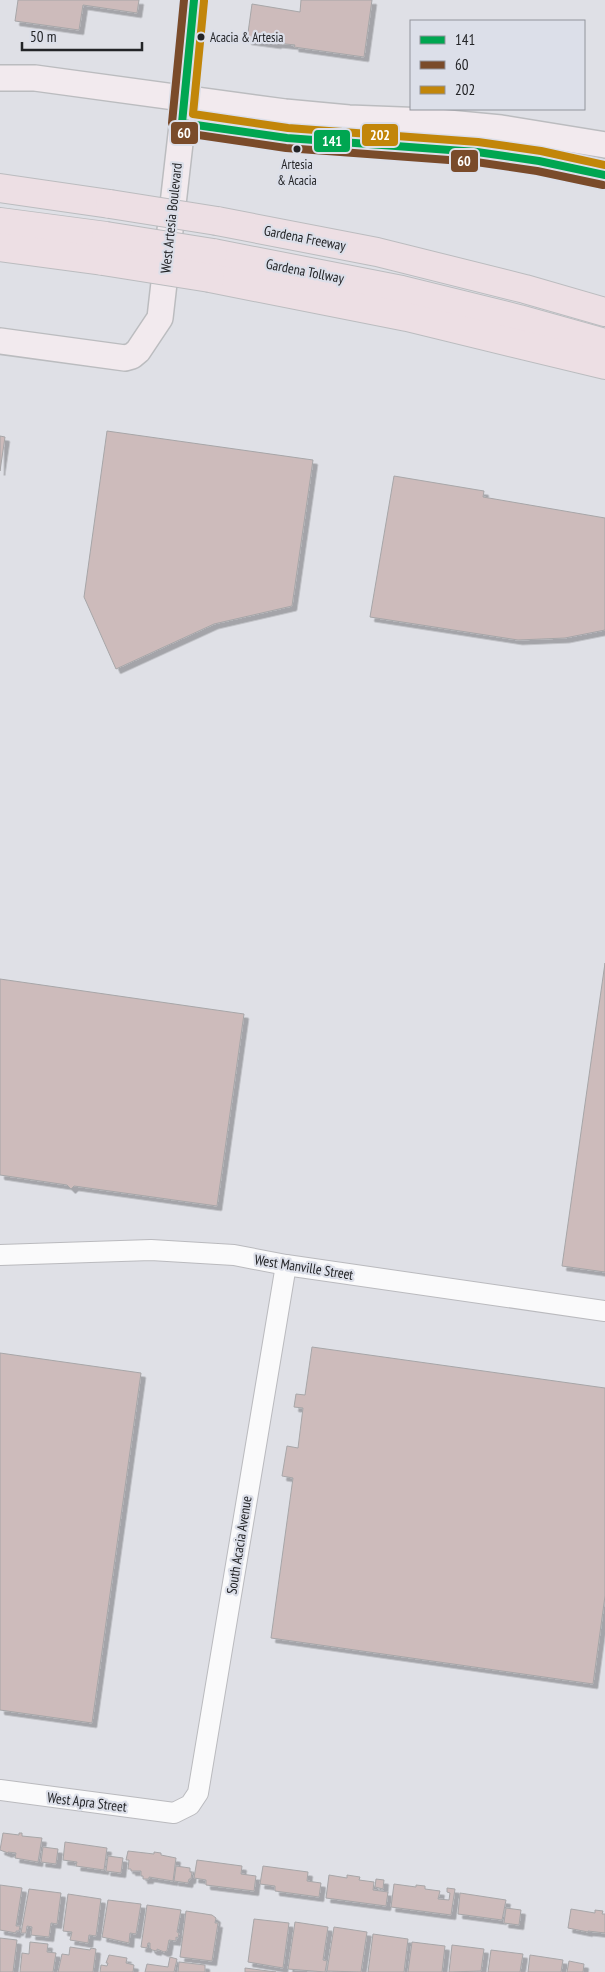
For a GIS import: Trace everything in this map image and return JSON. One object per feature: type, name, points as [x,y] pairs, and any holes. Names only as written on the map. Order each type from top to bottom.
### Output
[{"type":"highway","name":"Gardena Freeway","points":[[0,188],[218,222],[377,252],[526,289],[605,312]]},
{"type":"highway","points":[[0,209],[46,215],[70,198]]},
{"type":"highway","points":[[0,222],[105,249],[212,266],[407,317],[605,365]]},
{"type":"highway","points":[[0,247],[105,249]]},
{"type":"highway","name":"Gardena Tollway","points":[[212,266],[402,290],[605,343]]},
{"type":"main road","points":[[0,78],[35,78],[285,112],[502,128],[605,146]]},
{"type":"main road","points":[[185,98],[182,123],[287,138],[477,152],[539,161],[605,175]]},
{"type":"main road","name":"West Artesia Boulevard","points":[[0,341],[124,358],[132,356],[138,351],[160,318],[182,123]]},
{"type":"street","points":[[185,98],[194,0]]},
{"type":"street","name":"West Manville Street","points":[[0,1256],[161,1251],[234,1256],[605,1311]]},
{"type":"street","name":"South Acacia Avenue","points":[[174,1813],[190,1805],[198,1793],[286,1265]]},
{"type":"street","name":"West Apra Street","points":[[0,1790],[174,1813]]},
{"type":"building","points":[[18,0],[139,0],[137,13],[83,5],[79,30],[15,21]]},
{"type":"building","points":[[301,0],[372,0],[364,57],[294,47],[295,45],[247,40],[252,4],[300,12]]},
{"type":"building","points":[[107,431],[313,460],[292,606],[214,624],[116,669],[84,597]]},
{"type":"building","points":[[0,436],[5,437],[0,471]]},
{"type":"building","points":[[394,476],[484,491],[483,497],[605,518],[605,630],[565,638],[518,640],[370,617]]},
{"type":"building","points":[[605,963],[605,1272],[562,1266]]},
{"type":"building","points":[[0,979],[244,1014],[217,1206],[74,1186],[71,1189],[67,1185],[0,1175]]},
{"type":"building","points":[[312,1347],[605,1388],[605,1596],[593,1684],[271,1638],[293,1478],[282,1476],[287,1446],[298,1448],[303,1408],[294,1407],[296,1394],[305,1395]]},
{"type":"building","points":[[0,1353],[141,1373],[92,1723],[0,1710]]},
{"type":"building","points":[[3,1833],[19,1835],[19,1833],[22,1833],[22,1836],[42,1838],[38,1862],[15,1858],[16,1853],[0,1850]]},
{"type":"building","points":[[65,1842],[107,1848],[104,1870],[76,1866],[77,1862],[63,1860]]},
{"type":"building","points":[[43,1847],[58,1849],[56,1864],[41,1862]]},
{"type":"building","points":[[128,1851],[161,1853],[161,1855],[176,1858],[173,1881],[149,1877],[149,1879],[143,1879],[141,1871],[131,1871],[131,1869],[128,1869],[129,1860],[126,1860]]},
{"type":"building","points":[[108,1856],[123,1858],[121,1873],[106,1871]]},
{"type":"building","points":[[197,1860],[242,1866],[241,1874],[256,1876],[254,1891],[206,1885],[206,1880],[194,1878]]},
{"type":"building","points":[[176,1866],[190,1868],[190,1872],[192,1872],[188,1883],[174,1881]]},
{"type":"building","points":[[263,1866],[308,1872],[307,1881],[321,1883],[319,1897],[275,1891],[275,1886],[260,1884]]},
{"type":"building","points":[[329,1875],[347,1878],[347,1875],[360,1877],[359,1880],[374,1882],[373,1890],[388,1892],[386,1906],[326,1898]]},
{"type":"building","points":[[376,1879],[384,1880],[383,1889],[375,1887]]},
{"type":"building","points":[[394,1884],[416,1887],[416,1885],[425,1886],[425,1889],[440,1891],[438,1899],[449,1900],[450,1893],[447,1892],[447,1888],[455,1889],[451,1915],[391,1907]]},
{"type":"building","points":[[0,1885],[22,1888],[16,1926],[20,1926],[19,1931],[16,1931],[16,1933],[0,1930]]},
{"type":"building","points":[[29,1889],[61,1893],[57,1924],[51,1923],[49,1937],[31,1935],[32,1927],[27,1926],[26,1933],[21,1933]]},
{"type":"building","points":[[460,1893],[506,1900],[502,1920],[458,1914]]},
{"type":"building","points":[[68,1894],[101,1899],[96,1936],[89,1935],[88,1943],[70,1940],[72,1932],[63,1931]]},
{"type":"building","points":[[108,1900],[141,1904],[136,1934],[130,1933],[129,1943],[102,1937]]},
{"type":"building","points":[[147,1905],[181,1910],[177,1932],[179,1933],[178,1938],[176,1937],[176,1941],[169,1940],[167,1951],[152,1950],[150,1943],[148,1943],[147,1948],[141,1947]]},
{"type":"building","points":[[506,1908],[521,1910],[519,1925],[504,1923]]},
{"type":"building","points":[[571,1909],[595,1913],[595,1910],[603,1911],[602,1914],[605,1914],[605,1933],[568,1928]]},
{"type":"building","points":[[186,1911],[212,1915],[216,1918],[215,1923],[218,1923],[212,1961],[180,1957]]},
{"type":"building","points":[[254,1919],[289,1923],[283,1968],[248,1962]]},
{"type":"building","points":[[295,1922],[328,1927],[323,1960],[327,1961],[325,1972],[288,1969]]},
{"type":"building","points":[[334,1927],[367,1932],[361,1972],[327,1971]]},
{"type":"building","points":[[373,1934],[408,1939],[404,1972],[368,1972]]},
{"type":"building","points":[[0,1938],[17,1940],[13,1972],[0,1972]]},
{"type":"building","points":[[30,1942],[48,1944],[47,1952],[56,1953],[53,1972],[20,1972],[22,1953],[29,1954]]},
{"type":"building","points":[[412,1942],[445,1946],[442,1972],[408,1972]]},
{"type":"building","points":[[452,1945],[484,1949],[481,1971],[449,1972]]},
{"type":"building","points":[[70,1947],[96,1949],[93,1972],[58,1972],[62,1954],[69,1955]]},
{"type":"building","points":[[491,1950],[523,1954],[520,1972],[488,1972]]},
{"type":"building","points":[[109,1955],[127,1958],[126,1963],[134,1965],[133,1972],[100,1972],[101,1965],[107,1966],[108,1963],[106,1963]]},
{"type":"building","points":[[530,1955],[563,1960],[561,1972],[528,1972]]},
{"type":"building","points":[[170,1957],[177,1959],[174,1972],[145,1972],[147,1964],[168,1967]]},
{"type":"building","points":[[569,1961],[584,1964],[583,1972],[567,1972]]},
{"type":"building","points":[[179,1962],[205,1965],[205,1972],[178,1972]]},
{"type":"building","points":[[245,1968],[276,1972],[245,1972]]},
{"type":"transit line","name":"60","points":[[184,0],[172,123],[178,132],[286,148],[476,162],[537,171],[603,185]]},
{"type":"transit line","name":"141","points":[[194,0],[182,123],[287,138],[477,152],[539,161],[605,175]]},
{"type":"transit line","name":"202","points":[[204,1],[193,114],[288,128],[478,142],[541,151],[605,165]]},
{"type":"place","name":"Acacia & Artesia","points":[[201,37]]},
{"type":"place","name":"Artesia & Acacia","points":[[297,149]]}]
